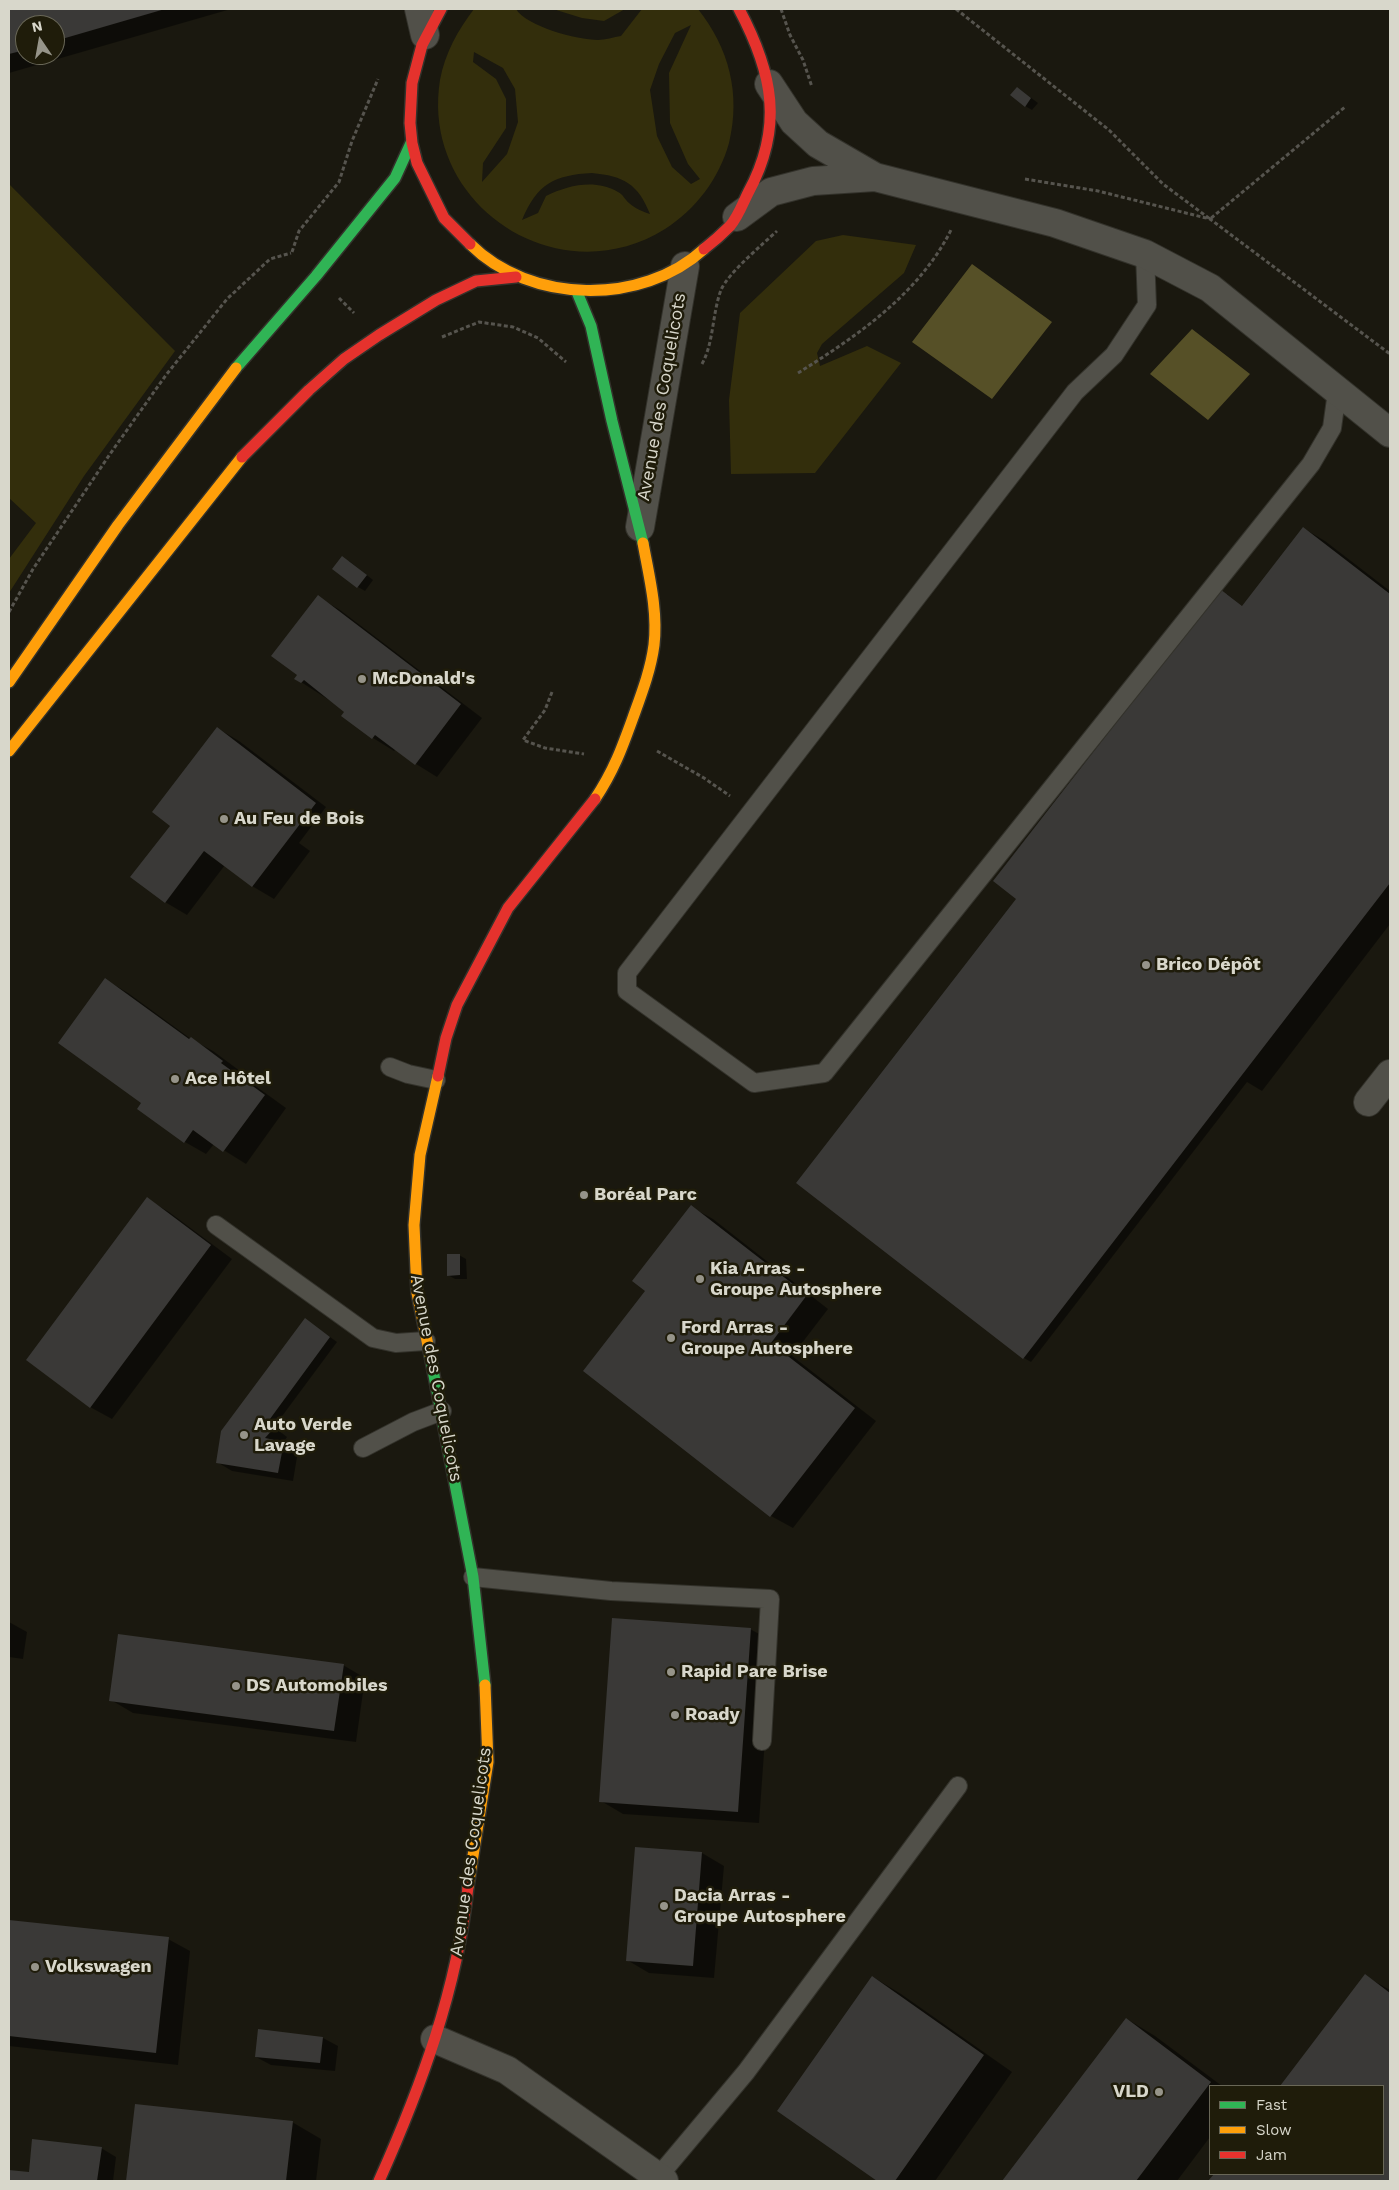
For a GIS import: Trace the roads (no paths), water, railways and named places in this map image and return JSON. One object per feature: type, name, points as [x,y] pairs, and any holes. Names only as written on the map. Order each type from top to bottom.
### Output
[{"type":"main road","points":[[441,9],[425,35],[410,86],[408,115],[411,143],[424,186],[447,224],[478,254],[516,277],[548,288],[577,292],[617,290],[652,282],[684,266],[713,244],[737,217],[755,187],[766,154],[771,119],[769,84],[758,45],[739,9]]},
{"type":"main road","points":[[9,682],[118,524],[243,358],[316,276],[395,178],[411,143]]},
{"type":"main road","points":[[9,751],[247,450],[309,390],[344,359],[378,334],[436,300],[476,281],[516,277]]},
{"type":"main road","name":"Avenue des Coquelicots","points":[[379,2181],[408,2118],[435,2039],[452,1981],[465,1918],[471,1862],[488,1762],[487,1703],[473,1577],[442,1411],[417,1294],[414,1225],[420,1155],[446,1038],[457,1006],[508,908],[536,870],[584,815],[610,777],[627,739],[645,685],[654,645],[654,605],[640,528],[612,421],[591,326],[577,292]]},
{"type":"street","points":[[419,9],[425,35]]},
{"type":"street","points":[[769,84],[794,122],[818,144],[875,178],[1055,223],[1145,254],[1210,288],[1390,433]]},
{"type":"street","points":[[737,217],[771,192],[813,181],[875,178]]},
{"type":"street","name":"Avenue des Coquelicots","points":[[640,528],[684,266]]},
{"type":"street","points":[[1368,1102],[1390,1074]]},
{"type":"street","points":[[435,2039],[507,2070],[661,2179]]},
{"type":"lane","points":[[1145,254],[1147,305],[1114,355],[1075,392],[627,974],[627,990],[754,1083],[824,1073],[1312,464],[1332,428],[1338,392]]},
{"type":"lane","points":[[390,1067],[408,1074],[436,1080]]},
{"type":"lane","points":[[216,1225],[373,1338],[396,1343],[426,1341]]},
{"type":"lane","points":[[363,1448],[412,1422],[442,1411]]},
{"type":"lane","points":[[473,1577],[610,1591],[770,1599],[762,1741]]},
{"type":"lane","points":[[661,2179],[746,2072],[958,1786]]},
{"type":"place","name":"McDonald's","points":[[362,679]]},
{"type":"place","name":"Au Feu de Bois","points":[[224,819]]},
{"type":"place","name":"Brico Dépôt","points":[[1146,965]]},
{"type":"place","name":"Ace Hôtel","points":[[175,1079]]},
{"type":"place","name":"Boréal Parc","points":[[584,1195]]},
{"type":"place","name":"Kia Arras - Groupe Autosphere","points":[[700,1279]]},
{"type":"place","name":"Ford Arras - Groupe Autosphere","points":[[671,1338]]},
{"type":"place","name":"Auto Verde Lavage","points":[[244,1435]]},
{"type":"place","name":"Rapid Pare Brise","points":[[671,1672]]},
{"type":"place","name":"DS Automobiles","points":[[236,1686]]},
{"type":"place","name":"Roady","points":[[675,1715]]},
{"type":"place","name":"Dacia Arras - Groupe Autosphere","points":[[664,1906]]},
{"type":"place","name":"Volkswagen","points":[[35,1967]]},
{"type":"place","name":"VLD","points":[[1159,2092]]}]
